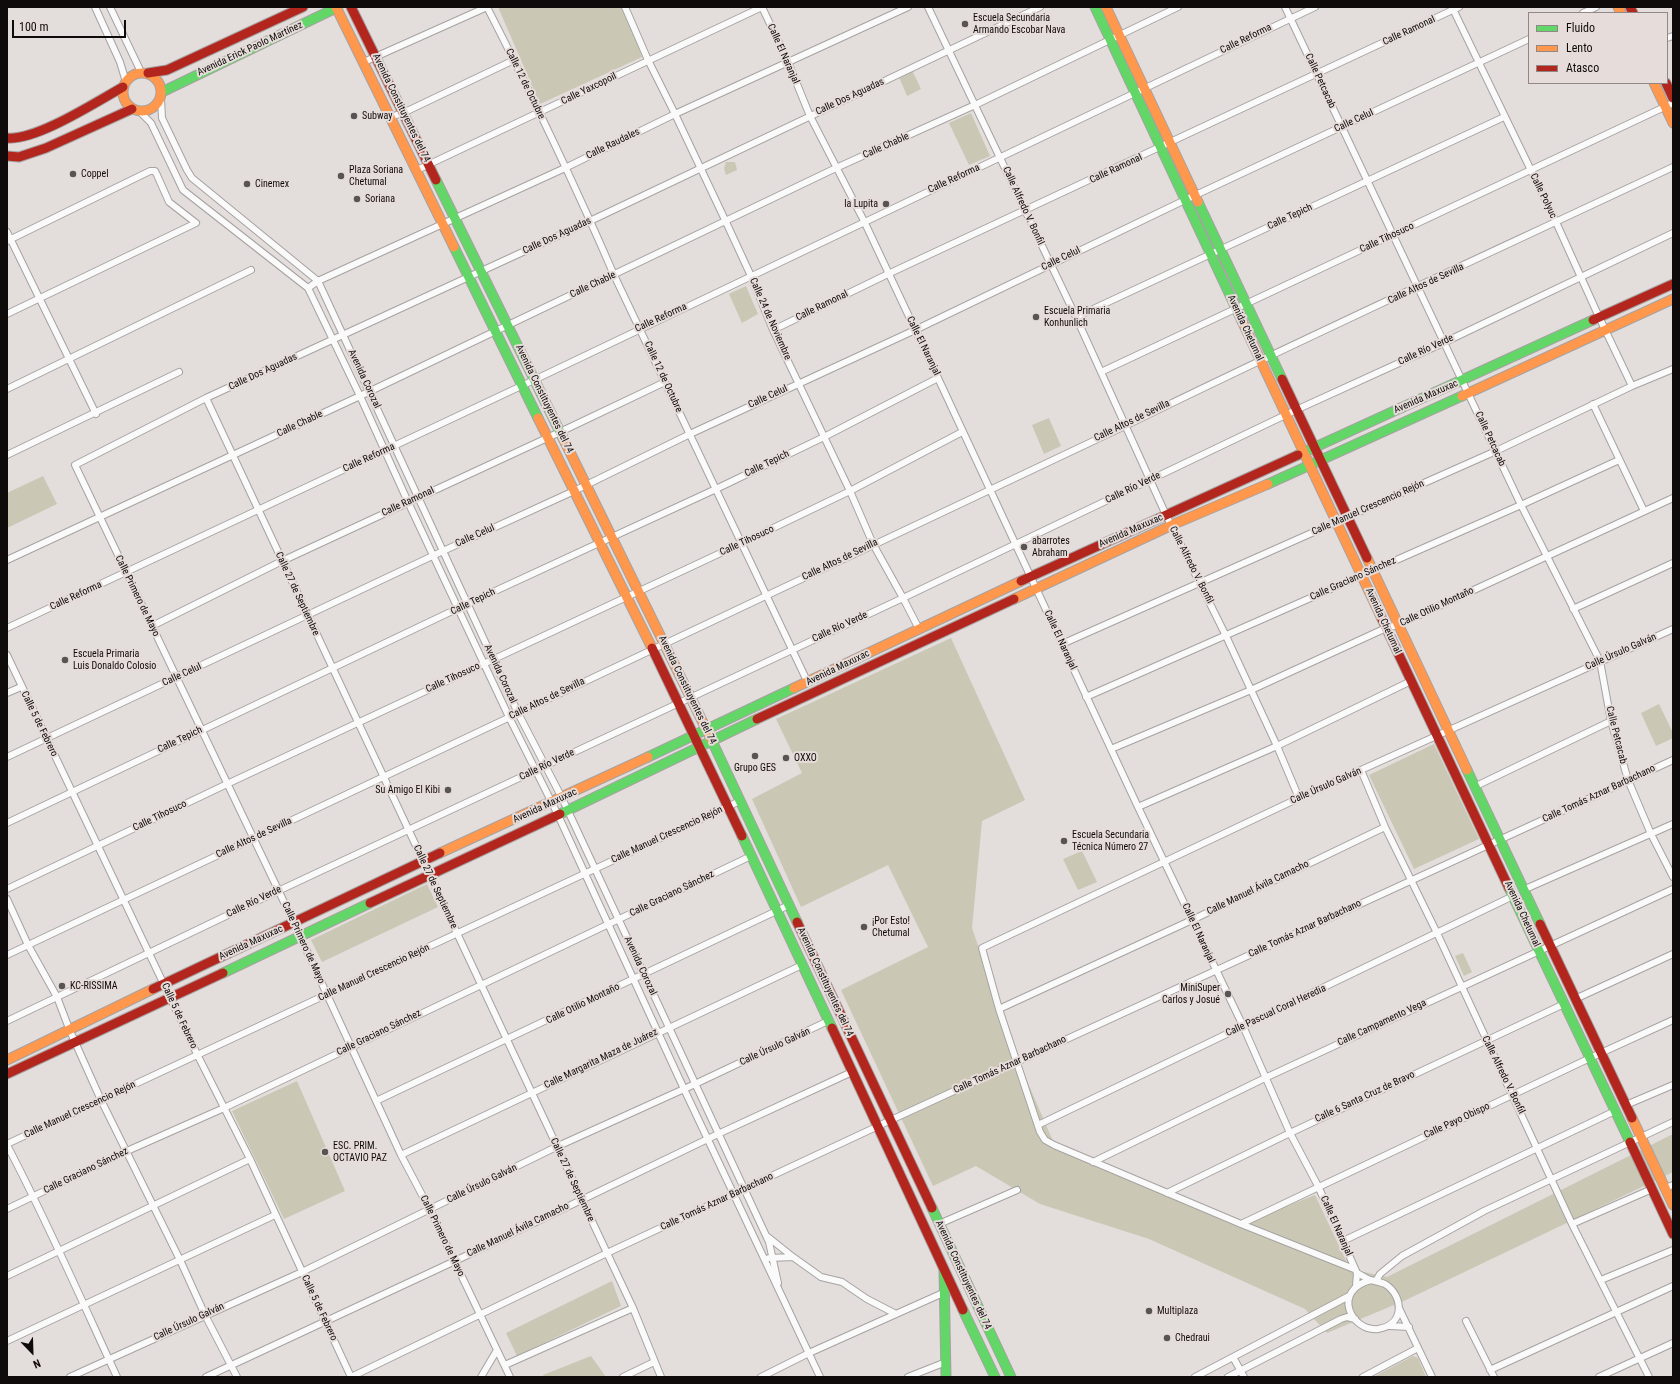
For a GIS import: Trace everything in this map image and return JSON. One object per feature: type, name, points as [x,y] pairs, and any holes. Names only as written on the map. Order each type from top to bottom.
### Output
[{"type":"main road","name":"Avenida Erick Paolo Martínez","points":[[144,73],[167,70],[303,7]]},
{"type":"main road","name":"Avenida Erick Paolo Martínez","points":[[161,95],[220,63],[337,7]]},
{"type":"main road","name":"Avenida Constituyentes del 74","points":[[337,7],[700,746],[995,1377]]},
{"type":"main road","name":"Avenida Constituyentes del 74","points":[[351,7],[712,740],[1011,1377]]},
{"type":"main road","name":"Avenida Chetumal","points":[[1095,7],[1309,465],[1673,1234]]},
{"type":"main road","name":"Avenida Chetumal","points":[[1106,7],[1640,1137],[1669,1186],[1673,1205]]},
{"type":"main road","points":[[279,18],[284,32]]},
{"type":"main road","points":[[214,49],[220,63]]},
{"type":"main road","points":[[7,138],[16,139],[38,133],[124,84],[130,77],[144,73],[158,80],[161,95],[158,104],[149,110],[136,110],[46,148],[19,157],[7,156]]},
{"type":"main road","points":[[124,84],[124,100],[136,110]]},
{"type":"main road","points":[[1655,84],[1669,105],[1673,123]]},
{"type":"main road","points":[[1666,84],[1673,98]]},
{"type":"main road","name":"Avenida Maxuxac","points":[[7,1060],[423,861],[552,803],[706,729],[808,683],[1031,576],[1673,284]]},
{"type":"main road","name":"Avenida Maxuxac","points":[[7,1074],[170,996],[558,815],[712,740],[1036,590],[1172,525],[1320,461],[1673,299]]},
{"type":"main road","points":[[815,993],[828,987]]},
{"type":"main road","points":[[944,1268],[943,1293],[946,1377]]},
{"type":"street","points":[[95,7],[120,62],[124,84]]},
{"type":"street","points":[[110,7],[131,54],[144,73]]},
{"type":"street","points":[[364,62],[487,7]]},
{"type":"street","name":"Calle 12 de Octubre","points":[[487,7],[514,60],[639,328],[808,683]]},
{"type":"street","name":"Calle 24 de Noviembre","points":[[626,7],[648,60],[726,222],[751,276],[773,330],[850,491],[873,544],[919,629]]},
{"type":"street","name":"Calle El Naranjal","points":[[762,7],[788,62],[810,116],[864,221],[1138,807],[1243,1026],[1290,1133],[1318,1186],[1356,1271]]},
{"type":"street","name":"Calle Yaxcopoil","points":[[416,170],[762,7]]},
{"type":"street","name":"Calle Raudales","points":[[308,288],[318,281],[565,168],[675,114],[908,7]]},
{"type":"street","name":"Calle Alfredo V. Bonfil","points":[[928,7],[1076,317],[1124,426],[1166,515],[1226,636],[1277,746],[1299,798]]},
{"type":"street","name":"Calle Dos Aguadas","points":[[75,465],[206,398],[590,221],[1040,7]]},
{"type":"street","name":"Calle Chable","points":[[7,560],[496,332],[836,168],[975,105],[1178,7]]},
{"type":"street","name":"Calle Petcacab","points":[[1286,7],[1443,343],[1546,556],[1600,661],[1612,721],[1628,780],[1651,834],[1673,877]]},
{"type":"street","name":"Calle Reforma","points":[[7,628],[534,380],[639,328],[1135,94],[1144,88],[1315,7]]},
{"type":"street","points":[[1585,12],[1596,7]]},
{"type":"street","name":"Calle Polyuc","points":[[1455,8],[1479,63],[1556,222],[1632,386]]},
{"type":"street","name":"Calle Ramonal","points":[[773,330],[888,274],[1161,148],[1455,8]]},
{"type":"street","name":"Calle Celul","points":[[7,757],[443,551],[574,491],[690,434],[914,330],[1185,200],[1528,39]]},
{"type":"street","points":[[390,117],[403,113],[514,60]]},
{"type":"street","name":"Avenida Corozal","points":[[161,95],[162,118],[192,178],[318,281],[518,713],[562,798],[769,1242],[780,1294]]},
{"type":"street","name":"Calle Tihosuco","points":[[1101,372],[1669,105]]},
{"type":"street","name":"Avenida Corozal","points":[[136,110],[151,123],[183,190],[308,288],[360,396],[509,717],[558,815],[633,980],[820,1377]]},
{"type":"street","name":"Calle Tepich","points":[[1076,317],[1504,116]]},
{"type":"street","name":"Calle Altos de Sevilla","points":[[7,955],[1124,426],[1260,360],[1673,167]]},
{"type":"street","points":[[7,314],[196,223],[169,202],[155,171],[150,171],[9,240]]},
{"type":"street","points":[[7,232],[9,240],[96,414]]},
{"type":"street","name":"Calle Río Verde","points":[[7,1021],[278,891],[536,771],[678,702],[903,598],[1150,479],[1443,343],[1673,233]]},
{"type":"street","points":[[7,388],[251,270]]},
{"type":"street","name":"Calle Manuel Crescencio Rejón","points":[[1062,644],[1496,451],[1593,404],[1673,369]]},
{"type":"street","points":[[7,455],[96,414],[179,372]]},
{"type":"street","name":"Calle Tepich","points":[[7,823],[467,604],[716,489],[824,437],[938,378]]},
{"type":"street","name":"Calle Ramonal","points":[[152,626],[282,561],[665,382]]},
{"type":"street","name":"Calle 27 de Septiembre","points":[[206,398],[556,1147],[633,1308],[654,1362],[662,1377]]},
{"type":"street","points":[[1593,404],[1644,511]]},
{"type":"street","name":"Calle Tihosuco","points":[[7,889],[626,596],[742,543],[850,491],[962,432]]},
{"type":"street","name":"Calle Graciano Sánchez","points":[[1086,696],[1226,636],[1619,460]]},
{"type":"street","name":"Calle Primero de Mayo","points":[[75,465],[99,518],[294,923],[401,1155],[430,1210],[510,1377]]},
{"type":"street","name":"Calle Otilio Montaño","points":[[1111,749],[1251,690],[1386,628],[1398,625],[1673,498]]},
{"type":"street","points":[[1573,609],[1673,563]]},
{"type":"street","name":"Calle Úrsulo Galván","points":[[999,1009],[982,948],[1299,798],[1673,629]]},
{"type":"street","name":"Calle 5 de Febrero","points":[[7,655],[21,687],[48,738],[72,793],[150,952],[197,1054],[250,1159],[351,1377]]},
{"type":"street","points":[[1138,807],[1277,746],[1411,681]]},
{"type":"street","points":[[7,693],[21,687]]},
{"type":"street","points":[[1474,787],[1612,721]]},
{"type":"street","name":"Calle Tomás Aznar Barbachano","points":[[351,1377],[607,1253],[890,1120],[1673,760]]},
{"type":"street","name":"Calle Alfredo V. Bonfil","points":[[1361,770],[1386,827],[1513,1095],[1572,1224],[1649,1377]]},
{"type":"street","name":"Calle Manuel Crescencio Rejón","points":[[7,1145],[197,1054],[327,995],[740,801]]},
{"type":"street","points":[[1523,890],[1673,824]]},
{"type":"street","name":"Calle Manuel Ávila Camacho","points":[[999,1009],[1192,920],[1386,827]]},
{"type":"street","name":"Calle Graciano Sánchez","points":[[7,1209],[127,1151],[224,1108],[480,984],[751,856]]},
{"type":"street","name":"Calle Campamento Vega","points":[[1093,1162],[1265,1078],[1673,889]]},
{"type":"street","name":"Calle Pascual Coral Heredia","points":[[1038,1125],[1513,896]]},
{"type":"street","points":[[7,899],[28,945],[57,997],[70,1031],[101,1100],[180,1260],[204,1315],[237,1377]]},
{"type":"street","name":"Calle Otilio Montaño","points":[[376,1101],[789,905]]},
{"type":"street","points":[[1575,999],[1673,954]]},
{"type":"street","name":"Calle Margarita Maza de Juárez","points":[[401,1155],[802,964]]},
{"type":"street","name":"Calle 6 Santa Cruz de Bravo","points":[[1167,1193],[1290,1133],[1564,1004]]},
{"type":"street","points":[[999,1009],[1038,1125],[1046,1140],[1093,1162],[1356,1271],[1386,1285],[1395,1296],[1399,1308],[1432,1377]]},
{"type":"street","name":"Calle Payo Obispo","points":[[1241,1224],[1318,1186],[1673,1020]]},
{"type":"street","name":"Calle Úrsulo Galván","points":[[70,1377],[204,1315],[302,1272],[556,1147],[695,1084],[828,1021]]},
{"type":"street","name":"Calle Manuel Ávila Camacho","points":[[206,1377],[455,1261],[718,1134],[852,1072]]},
{"type":"street","points":[[1626,1105],[1673,1085]]},
{"type":"street","points":[[1343,1241],[1615,1111]]},
{"type":"street","points":[[1356,1286],[1373,1280],[1402,1256],[1484,1211],[1552,1180],[1629,1141],[1673,1122]]},
{"type":"street","points":[[7,1145],[60,1250],[117,1377]]},
{"type":"street","points":[[7,1276],[250,1159]]},
{"type":"street","points":[[1572,1224],[1652,1189]]},
{"type":"street","points":[[939,1224],[1017,1190]]},
{"type":"street","points":[[7,1341],[275,1215]]},
{"type":"street","points":[[766,1236],[821,1277],[842,1282],[867,1299],[896,1314]]},
{"type":"street","points":[[1601,1280],[1673,1250]]},
{"type":"street","points":[[764,1260],[772,1257],[794,1257]]},
{"type":"street","points":[[1195,1377],[1349,1296],[1356,1286],[1356,1271]]},
{"type":"street","points":[[1490,1370],[1673,1286]]},
{"type":"street","points":[[761,1377],[809,1353],[943,1293]]},
{"type":"street","points":[[1349,1296],[1348,1307],[1355,1319],[1362,1325],[1376,1329],[1390,1326],[1409,1327]]},
{"type":"street","points":[[505,1365],[633,1308]]},
{"type":"street","points":[[1390,1326],[1397,1318],[1399,1308]]},
{"type":"street","points":[[1228,1377],[1341,1318],[1347,1317],[1355,1319]]},
{"type":"street","points":[[1466,1321],[1494,1377]]},
{"type":"street","points":[[1598,1377],[1673,1344]]},
{"type":"street","points":[[1363,1377],[1418,1348]]},
{"type":"street","points":[[481,1377],[497,1350]]},
{"type":"street","points":[[1233,1357],[1244,1377]]},
{"type":"street","points":[[623,1377],[654,1362]]},
{"type":"street","points":[[908,1377],[946,1362]]},
{"type":"shaded area","points":[[498,7],[625,7],[642,57],[540,104]]},
{"type":"shaded area","points":[[912,70],[921,89],[907,96],[899,77]]},
{"type":"shaded area","points":[[971,113],[990,156],[969,165],[949,123]]},
{"type":"shaded area","points":[[726,162],[735,162],[737,170],[726,175],[724,168]]},
{"type":"shaded area","points":[[746,286],[758,314],[742,323],[729,294]]},
{"type":"shaded area","points":[[1049,418],[1061,446],[1044,454],[1032,425]]},
{"type":"shaded area","points":[[43,476],[57,504],[7,528],[7,493]]},
{"type":"shaded area","points":[[951,638],[1025,800],[982,821],[972,928],[1014,1051],[1053,1141],[1244,1223],[1315,1195],[1350,1269],[1387,1277],[1673,1134],[1673,1172],[1406,1300],[1327,1333],[1305,1309],[1149,1239],[1040,1204],[976,1166],[933,1186],[841,990],[928,947],[888,865],[801,907],[752,799],[802,773],[776,719]]},
{"type":"shaded area","points":[[1659,704],[1673,733],[1673,738],[1656,746],[1641,713]]},
{"type":"shaded area","points":[[1434,744],[1479,839],[1414,869],[1369,775]]},
{"type":"shaded area","points":[[1082,851],[1097,882],[1078,890],[1063,859]]},
{"type":"shaded area","points":[[427,884],[438,907],[322,962],[311,940]]},
{"type":"shaded area","points":[[1463,953],[1472,972],[1464,976],[1455,956]]},
{"type":"shaded area","points":[[297,1081],[345,1191],[284,1219],[232,1111]]},
{"type":"shaded area","points":[[612,1281],[621,1306],[517,1356],[506,1333]]},
{"type":"shaded area","points":[[591,1356],[606,1377],[544,1377],[543,1375]]},
{"type":"shaded area","points":[[1413,1356],[1418,1358],[1426,1377],[1373,1377]]},
{"type":"traffic: fast","points":[[162,92],[338,7]]},
{"type":"traffic: fast","points":[[1095,7],[1242,321]]},
{"type":"traffic: fast","points":[[436,180],[563,438]]},
{"type":"traffic: fast","points":[[1198,202],[1282,379]]},
{"type":"traffic: fast","points":[[454,247],[538,418]]},
{"type":"traffic: fast","points":[[1298,455],[1593,320]]},
{"type":"traffic: fast","points":[[1268,484],[1462,396]]},
{"type":"traffic: fast","points":[[648,757],[794,688]]},
{"type":"traffic: fast","points":[[560,814],[757,719]]},
{"type":"traffic: fast","points":[[712,741],[797,922]]},
{"type":"traffic: fast","points":[[1467,770],[1540,924]]},
{"type":"traffic: fast","points":[[742,836],[832,1028]]},
{"type":"traffic: fast","points":[[1509,888],[1630,1142]]},
{"type":"traffic: fast","points":[[223,973],[370,903]]},
{"type":"traffic: fast","points":[[932,1208],[1011,1377]]},
{"type":"traffic: fast","points":[[944,1271],[946,1377]]},
{"type":"traffic: fast","points":[[963,1310],[995,1377]]},
{"type":"traffic: slow","points":[[336,7],[454,247]]},
{"type":"traffic: slow","points":[[1106,7],[1198,202]]},
{"type":"traffic: slow","points":[[1618,7],[1620,12]]},
{"type":"traffic: slow","points":[[138,73],[146,73],[156,78],[160,85],[161,92],[160,99],[156,106],[146,111],[138,111],[128,106],[126,103],[123,96],[123,88],[128,78],[131,76],[138,73]]},
{"type":"traffic: slow","points":[[1654,84],[1673,123]]},
{"type":"traffic: slow","points":[[1462,396],[1673,299]]},
{"type":"traffic: slow","points":[[1242,321],[1382,619]]},
{"type":"traffic: slow","points":[[538,418],[652,648]]},
{"type":"traffic: slow","points":[[563,438],[712,741]]},
{"type":"traffic: slow","points":[[1014,599],[1172,525],[1268,484]]},
{"type":"traffic: slow","points":[[1367,558],[1467,770]]},
{"type":"traffic: slow","points":[[794,688],[1021,581]]},
{"type":"traffic: slow","points":[[440,853],[648,757]]},
{"type":"traffic: slow","points":[[7,1060],[153,989]]},
{"type":"traffic: slow","points":[[1632,1118],[1673,1205]]},
{"type":"traffic: jam","points":[[148,73],[167,70],[303,7]]},
{"type":"traffic: jam","points":[[351,7],[436,180]]},
{"type":"traffic: jam","points":[[1630,7],[1632,12]]},
{"type":"traffic: jam","points":[[1666,84],[1673,98]]},
{"type":"traffic: jam","points":[[7,138],[19,137],[49,127],[82,111],[123,87]]},
{"type":"traffic: jam","points":[[7,156],[19,157],[46,148],[132,109]]},
{"type":"traffic: jam","points":[[1593,320],[1673,284]]},
{"type":"traffic: jam","points":[[1282,379],[1367,558]]},
{"type":"traffic: jam","points":[[1021,581],[1298,455]]},
{"type":"traffic: jam","points":[[757,719],[1014,599]]},
{"type":"traffic: jam","points":[[1382,619],[1509,888]]},
{"type":"traffic: jam","points":[[652,648],[742,836]]},
{"type":"traffic: jam","points":[[370,903],[560,814]]},
{"type":"traffic: jam","points":[[153,989],[440,853]]},
{"type":"traffic: jam","points":[[797,922],[932,1208]]},
{"type":"traffic: jam","points":[[1540,924],[1632,1118]]},
{"type":"traffic: jam","points":[[7,1074],[223,973]]},
{"type":"traffic: jam","points":[[832,1028],[963,1310]]},
{"type":"traffic: jam","points":[[1630,1142],[1673,1234]]},
{"type":"place","name":"Escuela Secundaria Armando Escobar Nava","points":[[965,24]]},
{"type":"place","name":"Subway","points":[[354,116]]},
{"type":"place","name":"Coppel","points":[[73,174]]},
{"type":"place","name":"Plaza Soriana Chetumal","points":[[341,176]]},
{"type":"place","name":"Cinemex","points":[[247,184]]},
{"type":"place","name":"Soriana","points":[[357,199]]},
{"type":"place","name":"la Lupita","points":[[886,204]]},
{"type":"place","name":"Escuela Primaria Konhunlich","points":[[1036,317]]},
{"type":"place","name":"abarrotes Abraham","points":[[1024,547]]},
{"type":"place","name":"Escuela Primaria Luis Donaldo Colosio","points":[[65,660]]},
{"type":"place","name":"Grupo GES","points":[[755,756]]},
{"type":"place","name":"OXXO","points":[[786,758]]},
{"type":"place","name":"Su Amigo El Kibi","points":[[448,790]]},
{"type":"place","name":"Escuela Secundaria Técnica Número 27","points":[[1064,841]]},
{"type":"place","name":"¡Por Esto! Chetumal","points":[[864,927]]},
{"type":"place","name":"KC-RISSIMA","points":[[62,986]]},
{"type":"place","name":"MiniSuper Carlos y Josué","points":[[1228,994]]},
{"type":"place","name":"ESC. PRIM. OCTAVIO PAZ","points":[[325,1152]]},
{"type":"place","name":"Multiplaza","points":[[1149,1311]]},
{"type":"place","name":"Chedraui","points":[[1167,1338]]}]
